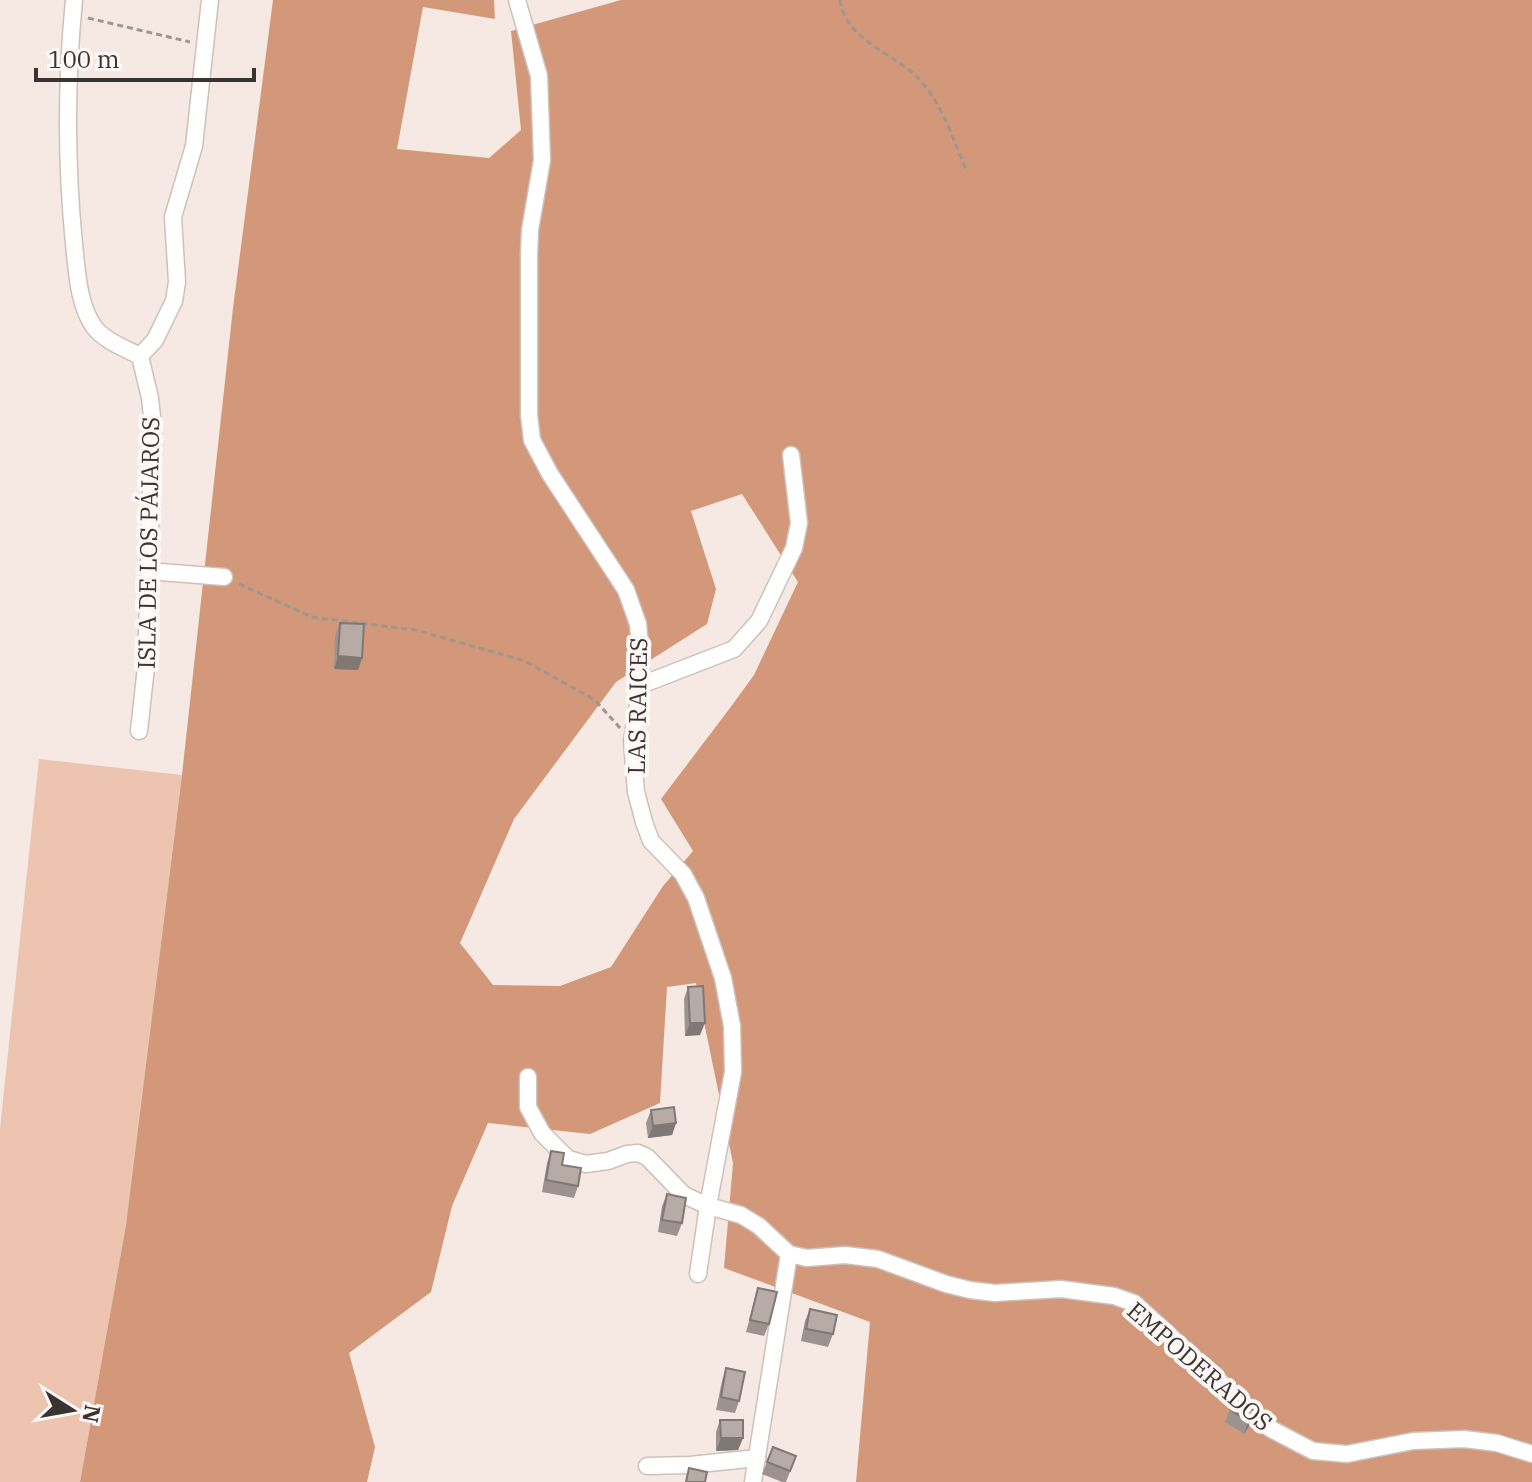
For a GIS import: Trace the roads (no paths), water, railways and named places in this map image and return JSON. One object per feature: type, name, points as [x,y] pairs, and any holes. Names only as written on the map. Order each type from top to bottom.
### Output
[{"type":"street","points":[[74,7],[67,141],[77,274],[85,309],[94,326],[104,337],[140,356],[155,340],[174,301],[177,282],[173,217],[194,146],[210,0]]},
{"type":"street","name":"LAS RAICES","points":[[517,0],[539,76],[542,160],[529,255],[529,415],[532,440],[550,474],[626,590],[638,624],[641,685],[632,741],[636,792],[651,841],[683,874],[696,898],[723,978],[732,1026],[733,1072],[698,1274]]},
{"type":"street","name":"ISLA DE LOS PÁJAROS","points":[[139,731],[146,667],[153,426],[140,356]]},
{"type":"street","points":[[641,685],[734,649],[759,621],[794,548],[799,523],[791,455]]},
{"type":"street","points":[[148,571],[224,577]]},
{"type":"street","points":[[528,1077],[528,1107],[542,1133],[568,1159],[586,1164],[638,1153],[647,1157],[684,1195],[708,1206],[741,1215],[759,1226],[789,1254],[753,1482]]},
{"type":"street","name":"EMPODERADOS","points":[[789,1254],[807,1258],[845,1255],[878,1259],[970,1290],[995,1293],[1061,1289],[1114,1296],[1134,1303],[1271,1429],[1313,1451],[1347,1454],[1413,1441],[1464,1439],[1497,1443],[1532,1454]]},
{"type":"street","points":[[647,1466],[757,1458]]}]
